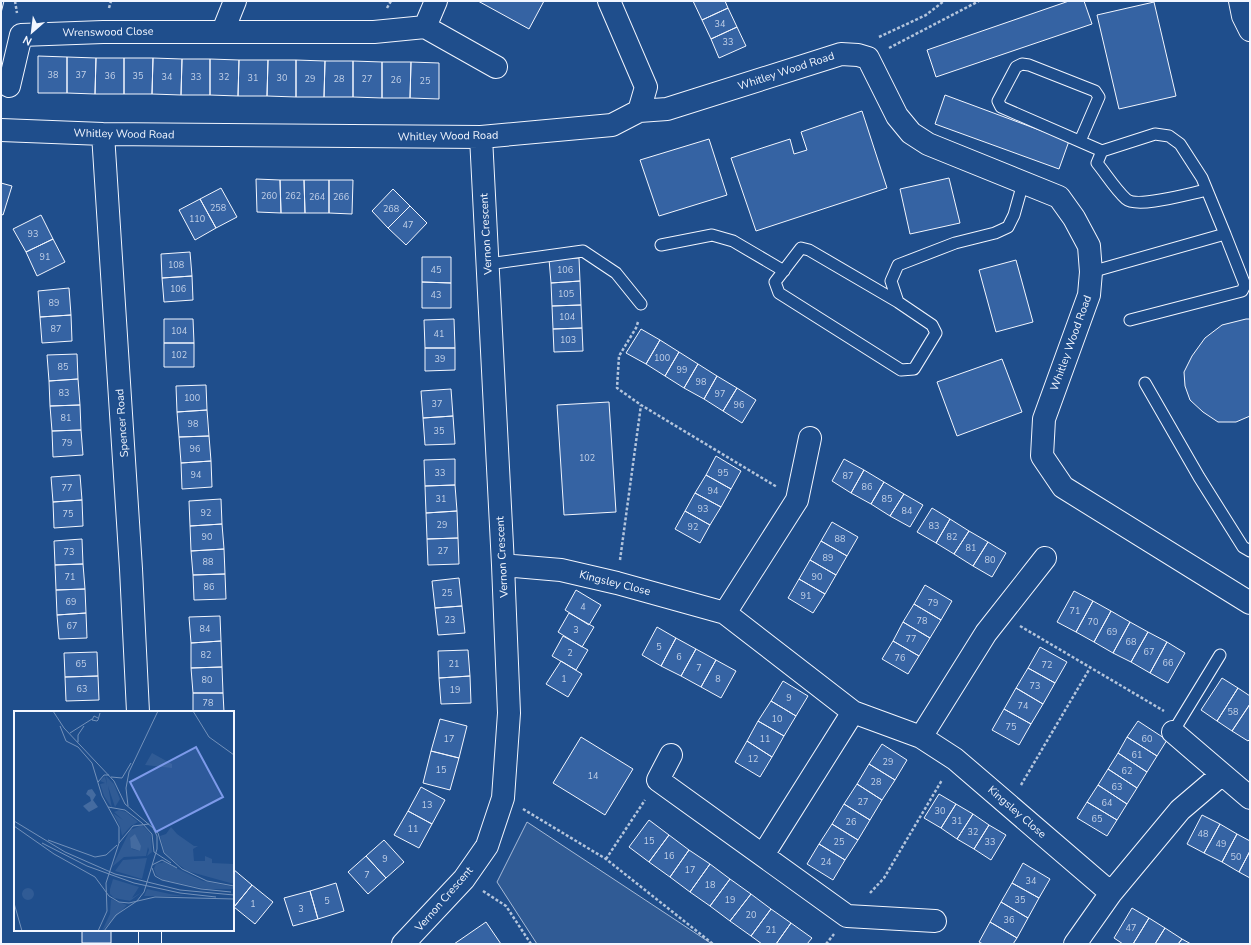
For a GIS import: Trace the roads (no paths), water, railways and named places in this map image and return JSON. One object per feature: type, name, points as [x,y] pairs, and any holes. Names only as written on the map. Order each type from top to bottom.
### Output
[{"type":"street","points":[[223,31],[236,1]]},
{"type":"street","points":[[436,1],[425,27],[496,67]]},
{"type":"street","points":[[609,1],[646,87],[639,111]]},
{"type":"street","points":[[1240,1],[1243,16],[1250,30]]},
{"type":"street","name":"Wrenswood Close","points":[[9,86],[21,35],[103,32],[374,32],[425,27]]},
{"type":"street","name":"Whitley Wood Road","points":[[1,130],[103,134],[481,137],[612,125],[639,111],[666,110],[841,54],[863,56],[897,116],[911,133],[928,144],[1059,197],[1074,218],[1089,246],[1091,272],[1089,294],[1044,419],[1042,456],[1063,487],[1250,603]]},
{"type":"street","name":"Spencer Road","points":[[103,134],[131,570],[138,711]]},
{"type":"street","name":"Vernon Crescent","points":[[403,944],[464,880],[487,846],[504,798],[509,712],[481,137]]},
{"type":"street","points":[[725,613],[798,500],[810,438]]},
{"type":"street","points":[[921,737],[986,633],[1045,558]]},
{"type":"street","name":"Kingsley Close","points":[[503,565],[561,570],[617,583],[725,613],[853,712],[921,737],[955,759],[1111,892]]},
{"type":"street","points":[[763,855],[853,712]]},
{"type":"street","points":[[1176,726],[1222,775],[1250,798]]},
{"type":"street","points":[[671,755],[658,780],[847,916],[935,922]]},
{"type":"street","points":[[1075,944],[1111,892],[1180,810],[1222,775]]},
{"type":"street","points":[[150,931],[150,944]]},
{"type":"lane","points":[[1080,141],[1099,97],[1095,90],[1028,65],[1022,64],[1016,68],[998,101],[1002,107],[1102,151],[1155,134],[1169,136],[1180,144],[1202,178],[1245,285],[1242,291],[1130,320]]},
{"type":"lane","points":[[1102,151],[1097,163],[1127,200],[1135,203],[1146,203],[1207,190]]},
{"type":"lane","points":[[898,302],[891,281],[898,265],[955,243],[995,233],[1008,227],[1014,215],[1023,183]]},
{"type":"lane","points":[[1091,272],[1225,234]]},
{"type":"lane","points":[[661,244],[712,235],[733,241],[784,271]]},
{"type":"lane","points":[[801,248],[809,250],[898,302],[932,325],[936,333],[914,369],[900,370],[779,293],[775,282],[801,248]]},
{"type":"lane","points":[[488,264],[583,251],[616,274],[641,304]]},
{"type":"lane","points":[[1145,383],[1199,477],[1243,547],[1250,551]]},
{"type":"lane","points":[[1176,726],[1220,655]]}]
